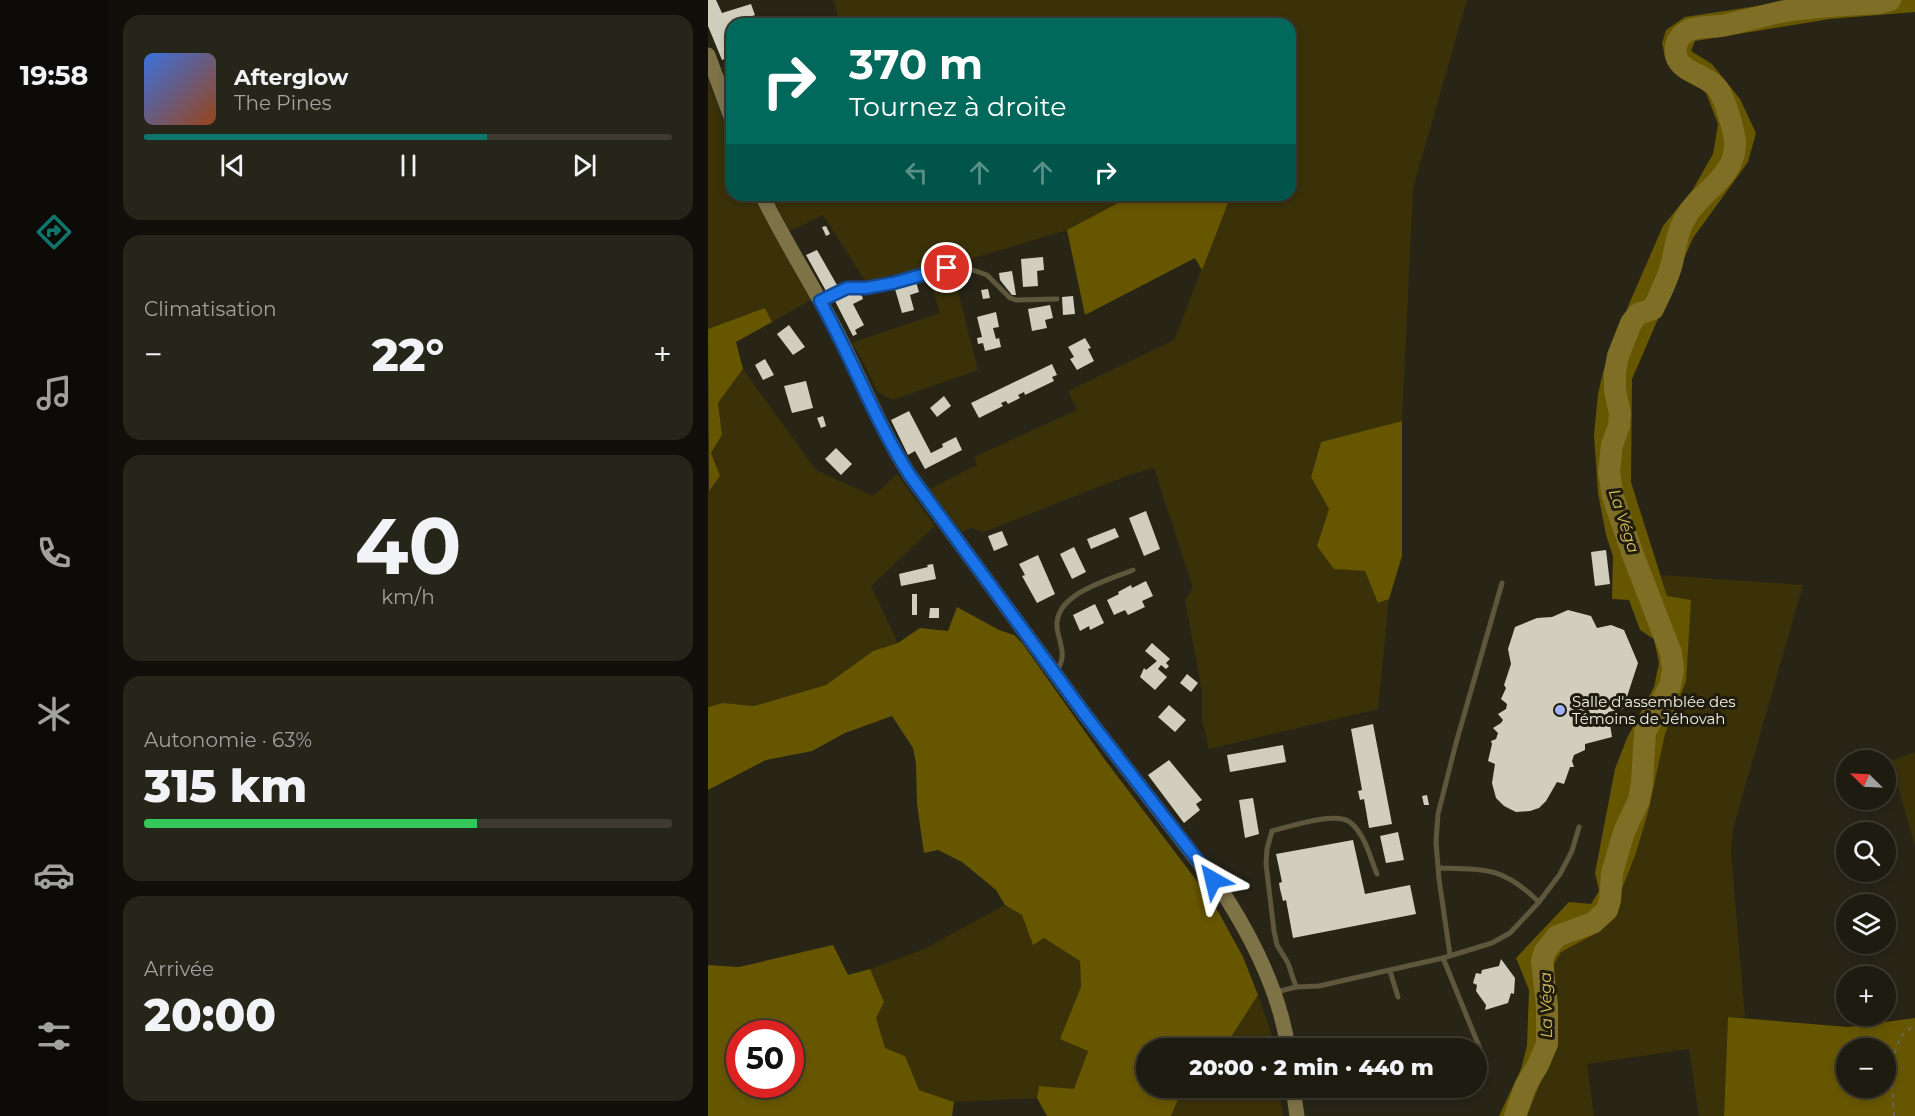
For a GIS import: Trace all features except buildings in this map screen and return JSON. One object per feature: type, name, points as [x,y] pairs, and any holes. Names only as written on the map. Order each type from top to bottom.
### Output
[{"type":"main road","points":[[708,55],[726,104]]},
{"type":"main road","points":[[765,201],[840,337],[901,462],[1055,674],[1227,899],[1247,931],[1269,976],[1285,1038]]},
{"type":"main road","points":[[1294,1098],[1297,1116]]},
{"type":"lane","points":[[820,301],[847,288],[866,288],[947,268],[967,268],[987,275],[1010,298],[1016,300],[1056,299]]},
{"type":"lane","points":[[1055,674],[1064,655],[1056,626],[1062,607],[1071,597],[1133,570]]},
{"type":"lane","points":[[1450,955],[1438,868],[1436,842],[1438,814],[1502,583]]},
{"type":"lane","points":[[1296,987],[1288,963],[1277,945],[1274,932],[1266,864],[1272,831],[1315,820],[1340,818],[1350,821],[1363,839],[1377,874]]},
{"type":"lane","points":[[1274,993],[1296,987],[1319,986],[1443,958],[1492,943],[1510,933],[1539,902],[1568,862],[1579,827]]},
{"type":"lane","points":[[1438,868],[1483,869],[1503,875],[1523,886],[1539,902]]},
{"type":"lane","points":[[1443,958],[1476,1038]]},
{"type":"lane","points":[[1390,970],[1398,997]]},
{"type":"path","points":[[1894,1116],[1893,1068],[1896,1052],[1904,1033],[1915,1026]]},
{"type":"shaded area","points":[[834,0],[1467,0],[1413,188],[1402,421],[1321,442],[1311,477],[1329,509],[1334,569],[1365,571],[1378,603],[1389,599],[1378,709],[1209,749],[1202,720],[1202,691],[1185,600],[1193,588],[1154,468],[1126,476],[984,532],[972,528],[962,532],[930,489],[977,465],[974,457],[1077,410],[1068,391],[1174,340],[1227,204],[1220,201],[1296,201],[1296,18],[838,18]]},
{"type":"shaded area","points":[[1796,0],[1915,0],[1915,12],[1830,19],[1695,41],[1691,51],[1712,64],[1740,99],[1756,133],[1748,162],[1693,238],[1632,379],[1631,482],[1667,596],[1691,600],[1686,682],[1665,734],[1649,809],[1636,853],[1612,914],[1593,935],[1561,952],[1554,964],[1553,1050],[1527,1116],[1499,1116],[1521,1069],[1527,1046],[1529,990],[1516,958],[1569,902],[1591,904],[1599,891],[1595,873],[1615,769],[1627,738],[1654,687],[1659,663],[1654,639],[1640,630],[1629,600],[1612,599],[1613,556],[1606,535],[1598,493],[1594,435],[1598,394],[1603,372],[1629,304],[1663,226],[1693,189],[1713,154],[1718,124],[1706,93],[1665,57],[1662,43],[1666,30],[1685,17]]},
{"type":"shaded area","points":[[708,80],[726,128],[726,201],[756,201],[811,300],[772,322],[765,308],[708,329]]},
{"type":"shaded area","points":[[774,201],[1122,201],[1067,230],[951,265],[926,267],[866,282],[823,215],[790,231]]},
{"type":"shaded area","points":[[1122,201],[1223,201],[1228,203],[1202,270],[1195,258],[1085,315],[1067,230]]},
{"type":"shaded area","points":[[953,272],[978,370],[892,400],[878,392],[851,343],[940,313],[929,277]]},
{"type":"shaded area","points":[[765,308],[772,322],[736,342],[743,369],[718,403],[722,435],[711,453],[720,476],[709,491],[708,329]]},
{"type":"shaded area","points":[[743,369],[816,470],[873,496],[897,474],[935,526],[871,586],[898,643],[873,651],[826,685],[754,706],[723,703],[708,707],[708,490],[719,475],[711,453],[722,435],[718,403]]},
{"type":"shaded area","points":[[1402,421],[1402,556],[1389,599],[1378,603],[1365,571],[1334,569],[1317,546],[1329,509],[1311,477],[1321,442]]},
{"type":"shaded area","points":[[1661,575],[1803,585],[1733,829],[1731,853],[1745,1017],[1728,1018],[1724,1116],[1699,1116],[1689,1049],[1587,1064],[1594,1116],[1527,1116],[1553,1050],[1554,964],[1561,952],[1593,935],[1636,853],[1649,809],[1665,734],[1686,683]]},
{"type":"shaded area","points":[[957,607],[999,630],[1014,635],[1022,643],[1105,760],[1197,881],[1219,913],[1243,957],[1258,995],[1230,1038],[1136,1038],[1136,1098],[1179,1098],[1171,1116],[1047,1116],[1037,1098],[1039,1086],[1074,1089],[1088,1051],[1060,1039],[1081,987],[1080,961],[1044,938],[1033,945],[1022,915],[1005,905],[996,890],[962,862],[938,850],[924,853],[917,804],[916,764],[913,748],[892,716],[845,733],[812,751],[766,760],[708,790],[708,707],[723,703],[754,706],[826,685],[873,651],[898,643],[920,628],[948,631]]},
{"type":"shaded area","points":[[1915,752],[1915,846],[1896,779],[1896,759]]},
{"type":"shaded area","points":[[1005,905],[1022,915],[1033,945],[1044,937],[1080,961],[1081,987],[1061,1039],[1088,1050],[1074,1090],[1039,1086],[1037,1098],[954,1102],[919,1090],[905,1056],[885,1048],[875,1018],[870,969],[922,950]]},
{"type":"shaded area","points":[[833,945],[848,975],[870,969],[884,1002],[876,1018],[885,1048],[905,1056],[919,1090],[954,1102],[952,1116],[708,1116],[708,965],[739,967]]},
{"type":"shaded area","points":[[1258,995],[1272,1038],[1230,1038]]},
{"type":"shaded area","points":[[1728,1017],[1848,1027],[1896,1026],[1896,1021],[1915,1018],[1915,1116],[1724,1116]]},
{"type":"shaded area","points":[[1179,1098],[1280,1098],[1283,1116],[1171,1116]]},
{"type":"waterway","name":"La Véga","points":[[1515,1116],[1525,1087],[1547,1044],[1547,1006],[1542,961],[1545,951],[1557,936],[1593,923],[1607,910],[1612,873],[1624,832],[1639,800],[1645,732],[1670,686],[1673,670],[1671,653],[1613,497],[1609,472],[1612,445],[1619,426],[1620,413],[1615,391],[1618,356],[1631,323],[1638,314],[1653,309],[1668,275],[1684,221],[1693,206],[1723,175],[1733,157],[1735,146],[1732,126],[1721,94],[1714,84],[1679,62],[1676,56],[1677,42],[1683,34],[1695,28],[1726,25],[1792,10],[1880,3],[1890,0]]},
{"type":"place","name":"Salle d'assemblée des Témoins de Jéhovah","points":[[1560,710]]},
{"type":"route","points":[[947,268],[893,283],[866,288],[847,288],[820,301],[890,443],[909,474],[1086,716],[1213,880]]}]
